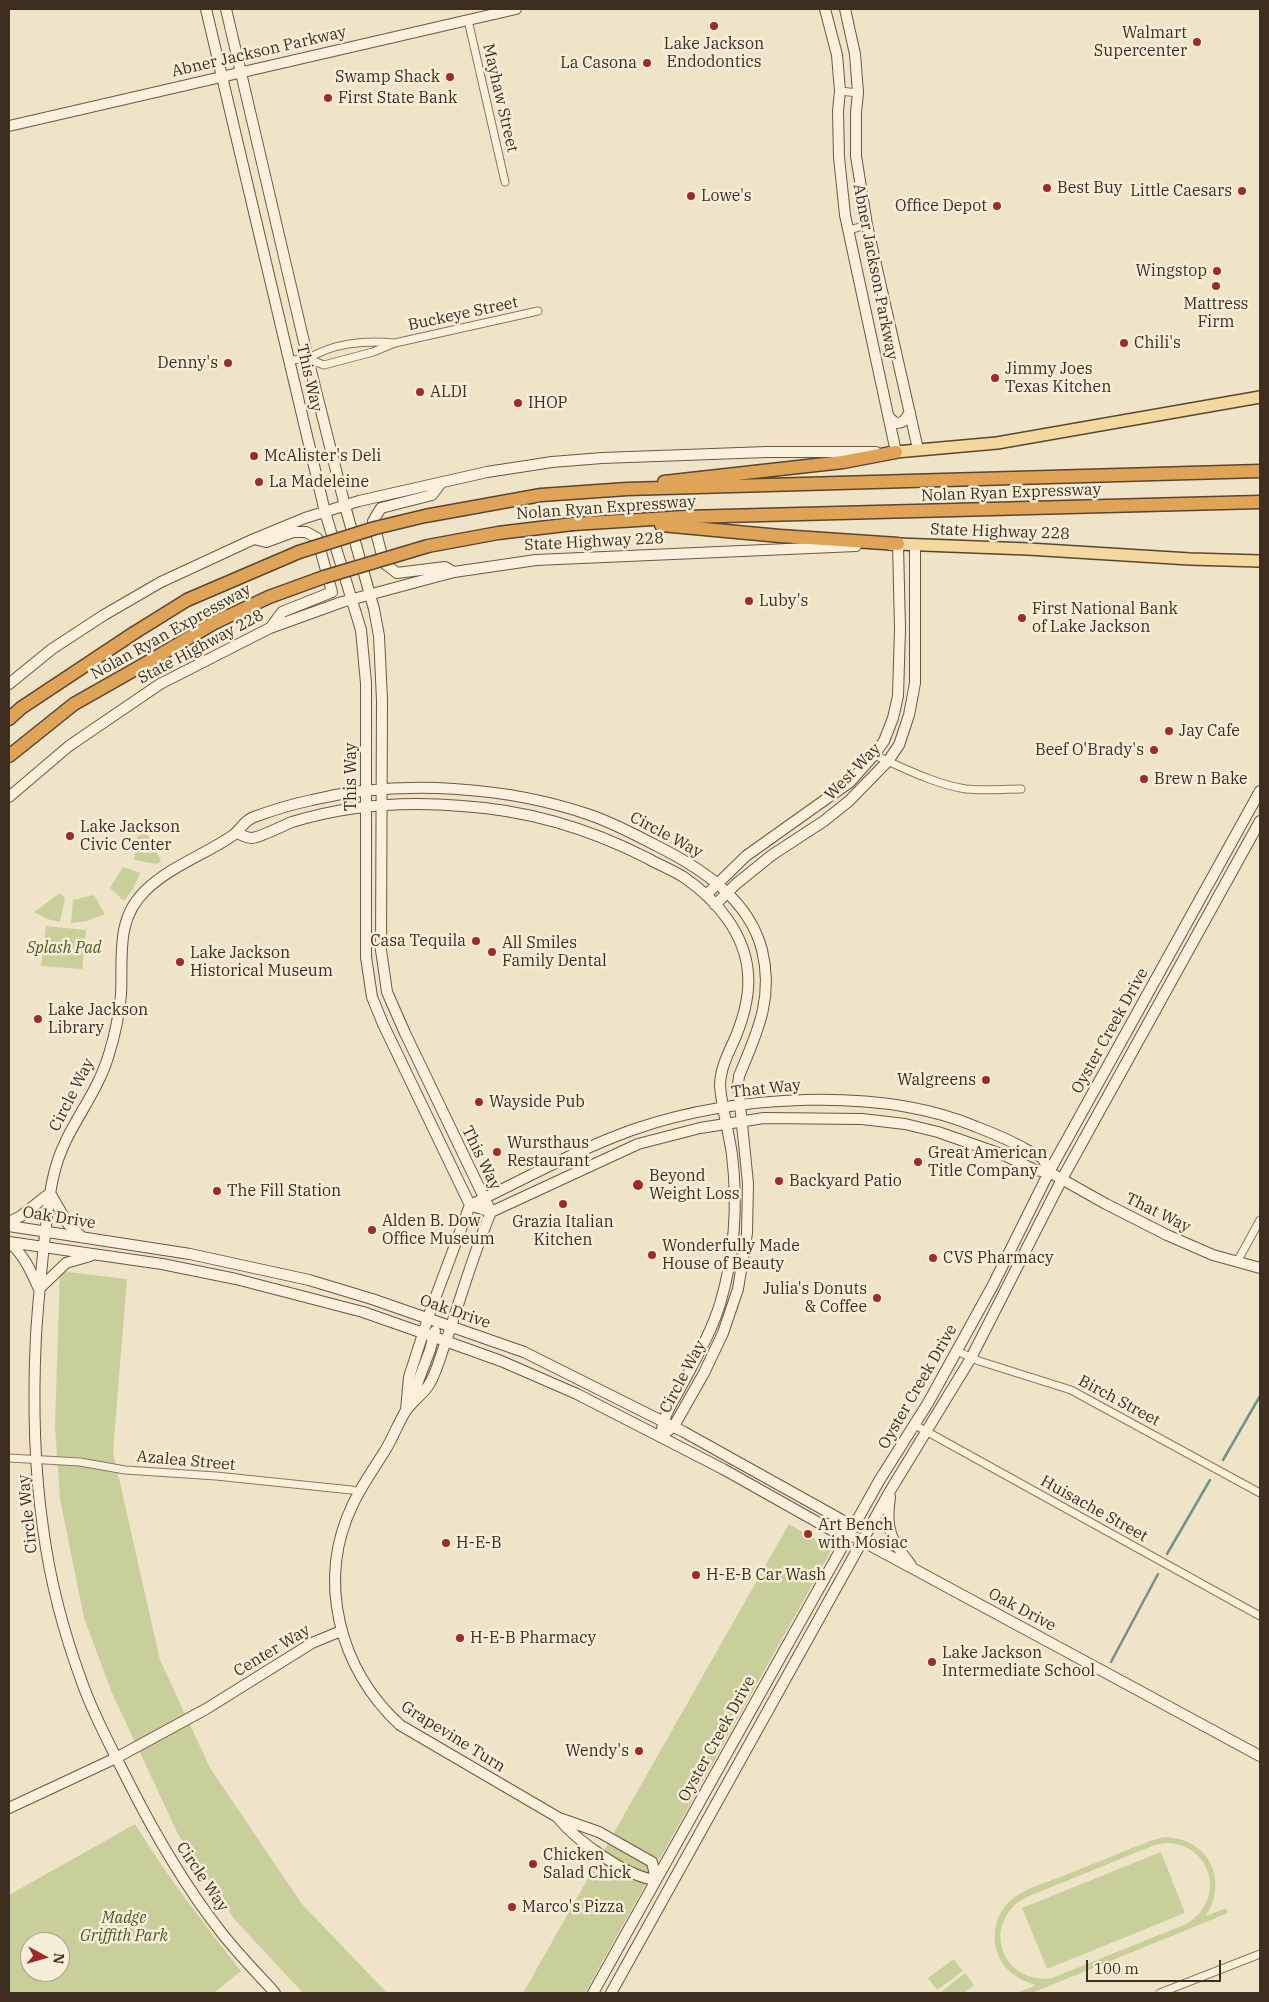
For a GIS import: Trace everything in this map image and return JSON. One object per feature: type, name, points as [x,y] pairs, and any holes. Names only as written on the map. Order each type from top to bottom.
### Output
[{"type":"highway","points":[[627,489],[666,481],[843,462],[896,452]]},
{"type":"highway","name":"Nolan Ryan Expressway","points":[[9,718],[21,708],[134,633],[187,600],[299,552],[375,528],[425,516],[516,499],[565,493],[627,489],[1260,471]]},
{"type":"highway","name":"Nolan Ryan Expressway","points":[[9,756],[74,704],[214,623],[269,597],[324,577],[428,546],[498,532],[573,524],[685,517],[1260,502]]},
{"type":"highway","points":[[624,522],[898,544]]},
{"type":"main road","points":[[896,452],[997,443],[1260,396]]},
{"type":"main road","name":"State Highway 228","points":[[898,544],[1260,561]]},
{"type":"street","name":"This Way","points":[[206,9],[325,512],[361,630],[365,672],[366,957],[372,993],[383,1024],[470,1205],[491,1212]]},
{"type":"street","name":"This Way","points":[[226,9],[308,359],[345,506],[370,593],[379,636],[382,790],[381,950],[387,992],[491,1212]]},
{"type":"street","name":"Abner Jackson Parkway","points":[[9,126],[516,9]]},
{"type":"street","name":"Abner Jackson Parkway","points":[[825,9],[837,55],[840,91],[838,111],[839,157],[845,215],[896,452]]},
{"type":"street","name":"Abner Jackson Parkway","points":[[845,9],[855,54],[858,93],[856,156],[867,225],[918,449]]},
{"type":"street","name":"Mayhaw Street","points":[[468,20],[505,182]]},
{"type":"street","points":[[840,91],[858,93]]},
{"type":"street","points":[[248,184],[266,179]]},
{"type":"street","points":[[849,230],[867,225]]},
{"type":"street","name":"Buckeye Street","points":[[290,360],[308,359],[324,364],[373,352],[395,343],[538,311]]},
{"type":"street","name":"Buckeye Street","points":[[308,359],[321,350],[370,341],[395,343]]},
{"type":"street","points":[[890,418],[895,423],[901,423],[910,412]]},
{"type":"street","points":[[9,684],[52,649],[104,615],[161,582],[254,539],[305,518],[345,506],[508,468],[602,458],[767,452],[896,452]]},
{"type":"street","points":[[440,483],[432,495],[381,508],[372,520],[384,563],[397,573],[445,568],[454,572]]},
{"type":"street","points":[[254,539],[266,542],[293,532],[306,532],[318,538],[332,592],[282,612],[270,628]]},
{"type":"street","name":"State Highway 228","points":[[9,797],[69,746],[160,684],[270,628],[370,593],[454,572],[536,560],[898,544]]},
{"type":"street","name":"West Way","points":[[706,895],[746,856],[838,792],[861,771],[874,755],[890,728],[898,696],[900,611],[898,544]]},
{"type":"street","name":"West Way","points":[[715,905],[726,893],[772,855],[824,821],[849,801],[888,761],[899,746],[912,700],[915,667],[915,545]]},
{"type":"street","points":[[900,611],[915,612]]},
{"type":"street","points":[[898,696],[912,700]]},
{"type":"street","points":[[874,755],[933,780],[957,787],[981,790],[1021,789]]},
{"type":"street","name":"Circle Way","points":[[275,1993],[243,1959],[202,1907],[158,1838],[116,1758],[84,1688],[56,1594],[42,1526],[35,1368],[39,1289],[50,1193],[56,1164],[63,1145],[96,1090],[112,1044],[121,994],[121,945],[123,931],[130,912],[139,898],[156,882],[179,865],[237,833],[246,820],[275,810],[313,799],[366,791],[431,788],[466,789],[512,795],[551,803],[616,825],[690,863],[717,884],[742,910],[754,928],[762,948],[766,978],[762,1020],[739,1076],[741,1120],[747,1165],[748,1217],[743,1265],[738,1289],[723,1333],[699,1382],[674,1426],[661,1436]]},
{"type":"street","name":"Oyster Creek Drive","points":[[593,1993],[879,1481],[915,1425],[957,1350],[993,1284],[1049,1172],[1260,791]]},
{"type":"street","points":[[838,792],[849,801]]},
{"type":"street","name":"Circle Way","points":[[237,833],[252,838],[297,821],[366,806],[462,806],[509,811],[546,818],[618,843],[685,878],[706,895],[729,920],[746,958],[749,979],[744,1014],[721,1074],[723,1109],[733,1166],[734,1216],[730,1263],[711,1327],[662,1420],[661,1436]]},
{"type":"street","name":"Oyster Creek Drive","points":[[610,1993],[890,1491],[928,1432],[971,1358],[1062,1179],[1260,821]]},
{"type":"street","name":"That Way","points":[[484,1198],[585,1150],[635,1129],[723,1109],[792,1100],[865,1101],[929,1111],[960,1119],[1009,1140],[1042,1159],[1049,1172]]},
{"type":"street","name":"That Way","points":[[491,1212],[638,1144],[741,1120],[791,1118],[862,1119],[905,1124],[962,1139],[1004,1155],[1035,1170],[1049,1172],[1167,1235],[1213,1255],[1260,1268]]},
{"type":"street","points":[[960,1119],[962,1139]]},
{"type":"street","points":[[9,1222],[21,1216],[50,1193],[68,1224],[82,1237]]},
{"type":"street","points":[[406,1410],[409,1377],[428,1318],[470,1205],[484,1198]]},
{"type":"street","points":[[406,1410],[430,1384],[491,1212]]},
{"type":"street","points":[[1237,1262],[1260,1220]]},
{"type":"street","name":"Oak Drive","points":[[9,1226],[169,1250],[309,1280],[372,1298],[524,1352],[674,1426],[842,1520],[849,1534]]},
{"type":"street","points":[[9,1242],[18,1250],[30,1268],[39,1289],[66,1263],[95,1255]]},
{"type":"street","name":"Oak Drive","points":[[9,1242],[166,1265],[246,1281],[363,1312],[548,1380],[661,1436],[835,1532],[849,1534],[1260,1756]]},
{"type":"street","points":[[341,1631],[337,1603],[338,1556],[345,1526],[353,1504],[418,1385],[434,1337],[435,1328],[428,1318]]},
{"type":"street","name":"Birch Street","points":[[957,1350],[971,1358],[1071,1390],[1260,1493]]},
{"type":"street","name":"Huisache Street","points":[[915,1425],[1260,1616]]},
{"type":"street","name":"Azalea Street","points":[[9,1458],[80,1462],[126,1470],[216,1476],[361,1491]]},
{"type":"street","points":[[890,1491],[888,1524],[896,1545],[913,1568]]},
{"type":"street","name":"Center Way","points":[[9,1808],[116,1758],[206,1709],[312,1643],[341,1631]]},
{"type":"street","name":"Grapevine Turn","points":[[341,1631],[350,1657],[366,1686],[382,1707],[400,1724],[559,1818],[599,1832],[652,1862],[656,1880],[643,1879],[591,1848],[570,1832],[559,1818]]},
{"type":"street","points":[[1160,1993],[1260,1954]]},
{"type":"green space","points":[[146,831],[161,861],[157,864],[134,860],[137,837]]},
{"type":"green space","points":[[123,867],[140,873],[133,889],[124,901],[110,888]]},
{"type":"green space","points":[[60,893],[65,898],[60,922],[47,919],[34,912]]},
{"type":"green space","points":[[94,895],[105,914],[87,921],[71,923],[73,900]]},
{"type":"green space","name":"Splash Pad","points":[[46,926],[86,930],[82,969],[41,966]]},
{"type":"green space","points":[[60,1271],[127,1279],[113,1452],[160,1660],[210,1768],[302,1904],[387,1993],[303,1993],[235,1920],[178,1834],[112,1693],[84,1618],[60,1499],[55,1426]]},
{"type":"green space","points":[[789,1524],[832,1549],[585,1993],[523,1993]]},
{"type":"green space","name":"Madge Griffith Park","points":[[135,1824],[186,1899],[241,1971],[214,1993],[9,1993],[9,1895]]},
{"type":"green space","points":[[1164,1837],[1180,1839],[1193,1845],[1203,1853],[1215,1875],[1213,1902],[1206,1916],[1226,1908],[1228,1913],[1032,1993],[1017,1993],[1036,1985],[1012,1973],[1002,1963],[996,1949],[995,1930],[997,1923],[1002,1911],[1010,1901],[1033,1887]],"holes":[[[1165,1843],[1182,1846],[1195,1853],[1204,1863],[1209,1876],[1210,1889],[1206,1903],[1198,1915],[1184,1925],[1052,1978],[1034,1977],[1020,1972],[1009,1962],[1002,1949],[1001,1935],[1004,1920],[1012,1907],[1027,1897],[1152,1846]]]},
{"type":"green space","points":[[1161,1852],[1185,1913],[1047,1969],[1022,1908]]},
{"type":"green space","points":[[954,1959],[963,1971],[937,1990],[928,1978]]},
{"type":"green space","points":[[965,1973],[974,1985],[964,1993],[940,1993]]},
{"type":"waterway","points":[[1223,1460],[1260,1396]]},
{"type":"waterway","points":[[1167,1554],[1210,1480]]},
{"type":"waterway","points":[[1111,1662],[1158,1574]]},
{"type":"place","name":"Lake Jackson Endodontics","points":[[714,26]]},
{"type":"place","name":"Walmart Supercenter","points":[[1197,42]]},
{"type":"place","name":"La Casona","points":[[647,63]]},
{"type":"place","name":"Swamp Shack","points":[[450,77]]},
{"type":"place","name":"First State Bank","points":[[328,98]]},
{"type":"place","name":"Best Buy","points":[[1047,188]]},
{"type":"place","name":"Little Caesars","points":[[1242,191]]},
{"type":"place","name":"Lowe's","points":[[691,196]]},
{"type":"place","name":"Office Depot","points":[[997,206]]},
{"type":"place","name":"Wingstop","points":[[1217,271]]},
{"type":"place","name":"Mattress Firm","points":[[1216,286]]},
{"type":"place","name":"Chili's","points":[[1124,343]]},
{"type":"place","name":"Denny's","points":[[228,363]]},
{"type":"place","name":"Jimmy Joes Texas Kitchen","points":[[995,378]]},
{"type":"place","name":"ALDI","points":[[420,392]]},
{"type":"place","name":"IHOP","points":[[518,403]]},
{"type":"place","name":"McAlister's Deli","points":[[254,456]]},
{"type":"place","name":"La Madeleine","points":[[259,482]]},
{"type":"place","name":"Luby's","points":[[749,601]]},
{"type":"place","name":"First National Bank of Lake Jackson","points":[[1022,618]]},
{"type":"place","name":"Jay Cafe","points":[[1169,731]]},
{"type":"place","name":"Beef O'Brady's","points":[[1154,750]]},
{"type":"place","name":"Brew n Bake","points":[[1144,779]]},
{"type":"place","name":"Lake Jackson Civic Center","points":[[70,836]]},
{"type":"place","name":"Casa Tequila","points":[[476,941]]},
{"type":"place","name":"All Smiles Family Dental","points":[[492,952]]},
{"type":"place","name":"Lake Jackson Historical Museum","points":[[180,962]]},
{"type":"place","name":"Lake Jackson Library","points":[[38,1019]]},
{"type":"place","name":"Walgreens","points":[[986,1080]]},
{"type":"place","name":"Wayside Pub","points":[[479,1102]]},
{"type":"place","name":"Wursthaus Restaurant","points":[[497,1152]]},
{"type":"place","name":"Great American Title Company","points":[[918,1162]]},
{"type":"place","name":"Backyard Patio","points":[[779,1181]]},
{"type":"place","name":"Beyond Weight Loss","points":[[638,1185]]},
{"type":"place","name":"The Fill Station","points":[[217,1191]]},
{"type":"place","name":"Grazia Italian Kitchen","points":[[563,1204]]},
{"type":"place","name":"Alden B. Dow Office Museum","points":[[372,1230]]},
{"type":"place","name":"Wonderfully Made House of Beauty","points":[[652,1255]]},
{"type":"place","name":"CVS Pharmacy","points":[[933,1258]]},
{"type":"place","name":"Julia's Donuts & Coffee","points":[[877,1298]]},
{"type":"place","name":"Art Bench with Mosiac","points":[[808,1534]]},
{"type":"place","name":"H-E-B","points":[[446,1543]]},
{"type":"place","name":"H-E-B Car Wash","points":[[696,1575]]},
{"type":"place","name":"H-E-B Pharmacy","points":[[460,1638]]},
{"type":"place","name":"Lake Jackson Intermediate School","points":[[932,1662]]},
{"type":"place","name":"Wendy's","points":[[639,1751]]},
{"type":"place","name":"Chicken Salad Chick","points":[[533,1864]]},
{"type":"place","name":"Marco's Pizza","points":[[512,1907]]}]
